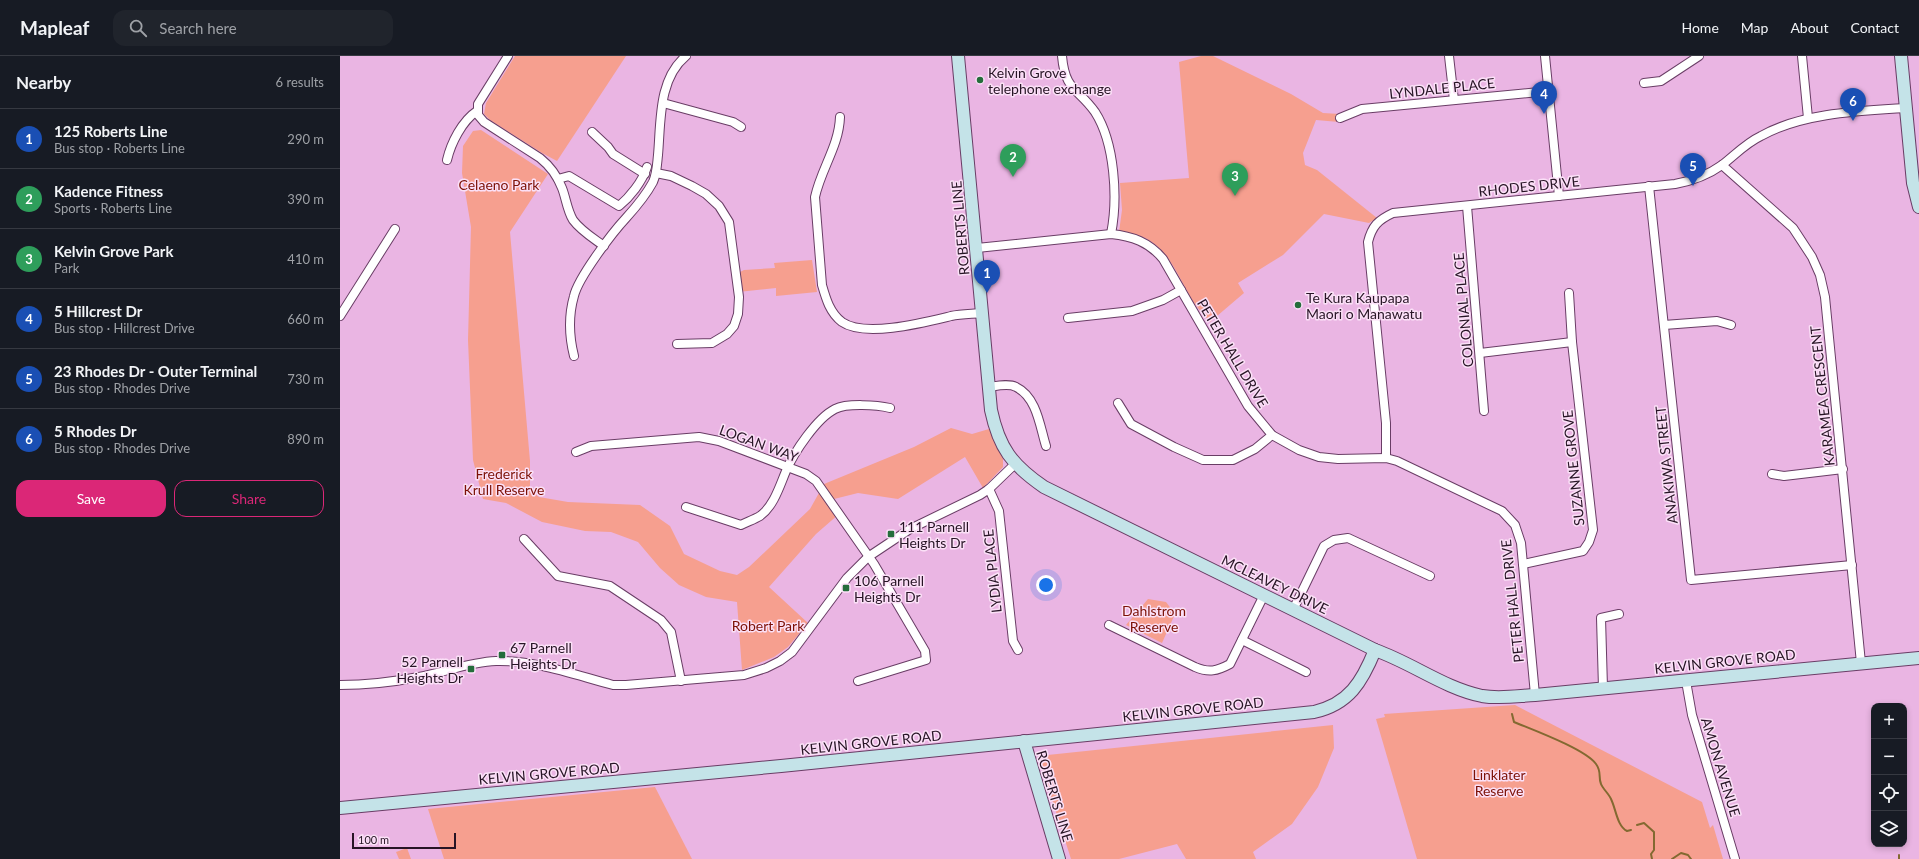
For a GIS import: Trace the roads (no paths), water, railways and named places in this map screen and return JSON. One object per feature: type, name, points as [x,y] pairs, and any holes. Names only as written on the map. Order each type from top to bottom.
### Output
[{"type":"main road","name":"ROBERTS LINE","points":[[958,56],[990,410],[994,428],[1014,465]]},
{"type":"main road","points":[[1901,56],[1913,183],[1919,207]]},
{"type":"main road","name":"MCLEAVEY DRIVE","points":[[1014,465],[1044,487],[1075,504],[1375,650],[1468,692],[1494,697],[1534,695]]},
{"type":"main road","name":"KELVIN GROVE ROAD","points":[[340,808],[1314,712],[1330,708],[1342,700],[1359,682],[1375,650]]},
{"type":"main road","name":"KELVIN GROVE ROAD","points":[[1534,695],[1919,658]]},
{"type":"main road","name":"ROBERTS LINE","points":[[1024,741],[1059,859]]},
{"type":"street","points":[[447,160],[451,146],[471,115],[477,111],[481,99],[508,56]]},
{"type":"street","points":[[574,356],[570,339],[570,320],[574,295],[604,246],[625,218],[636,207],[654,180],[665,89],[678,63],[686,56]]},
{"type":"street","points":[[1062,56],[1068,83],[1094,111],[1105,132],[1115,193],[1115,211],[1111,234]]},
{"type":"street","points":[[1449,56],[1454,100]]},
{"type":"street","points":[[1545,56],[1559,196]]},
{"type":"street","points":[[1644,83],[1661,81],[1699,56]]},
{"type":"street","points":[[1802,56],[1808,118]]},
{"type":"street","name":"LYNDALE PLACE","points":[[1340,118],[1362,109],[1549,91]]},
{"type":"street","points":[[663,103],[733,122],[741,127]]},
{"type":"street","name":"RHODES DRIVE","points":[[1386,458],[1386,423],[1368,242],[1370,233],[1377,222],[1393,213],[1690,181],[1711,172],[1760,136],[1774,129],[1808,118],[1906,108]]},
{"type":"street","points":[[477,111],[480,119],[540,158],[548,165],[558,179],[574,220],[581,230],[604,246]]},
{"type":"street","points":[[840,116],[838,137],[817,185],[815,197],[822,285],[833,313],[843,323],[868,329],[919,324],[953,316],[982,314]]},
{"type":"street","points":[[558,179],[568,176],[619,206],[627,200],[646,170],[613,154],[608,147],[592,132]]},
{"type":"street","name":"KARAMEA CRESCENT","points":[[1722,165],[1793,228],[1812,257],[1820,275],[1825,297],[1861,663]]},
{"type":"street","points":[[656,173],[671,176],[692,186],[706,194],[719,206],[729,222],[739,297],[738,314],[734,326],[726,334],[712,343],[677,344]]},
{"type":"street","name":"ANAKIWA STREET","points":[[1649,186],[1691,580],[1852,565]]},
{"type":"street","name":"COLONIAL PLACE","points":[[1466,206],[1484,411]]},
{"type":"street","points":[[340,316],[395,229]]},
{"type":"street","name":"PETER HALL DRIVE","points":[[976,248],[1111,234],[1138,239],[1156,251],[1163,259],[1248,406],[1272,435],[1299,450],[1319,457],[1338,459],[1386,458],[1414,468],[1502,511],[1510,519],[1518,533],[1523,564],[1534,695]]},
{"type":"street","points":[[1068,318],[1132,311],[1163,300],[1181,290]]},
{"type":"street","name":"SUZANNE GROVE","points":[[1523,564],[1583,551],[1589,542],[1593,530],[1572,342],[1569,293]]},
{"type":"street","points":[[1664,325],[1717,321],[1732,325]]},
{"type":"street","points":[[1480,353],[1572,342]]},
{"type":"street","points":[[989,387],[1004,385],[1016,386],[1033,402],[1046,446]]},
{"type":"street","points":[[1118,403],[1131,424],[1174,447],[1203,460],[1233,460],[1254,449],[1272,435]]},
{"type":"street","points":[[686,507],[741,525],[761,515],[770,505],[788,467],[815,426],[836,408],[873,404],[890,408]]},
{"type":"street","name":"LOGAN WAY","points":[[576,452],[590,446],[699,437],[719,441],[806,474],[816,481],[868,557],[925,651],[926,660],[858,681]]},
{"type":"street","points":[[340,685],[393,681],[419,677],[468,664],[497,661],[525,663],[613,684],[651,684],[744,675],[766,668],[780,661],[792,652],[847,578],[868,557],[910,529],[989,489],[1014,465]]},
{"type":"street","points":[[1772,474],[1784,476],[1843,469]]},
{"type":"street","name":"LYDIA PLACE","points":[[989,489],[999,511],[1013,641],[1018,650]]},
{"type":"street","points":[[1293,610],[1324,546],[1328,542],[1341,538],[1355,540],[1430,576]]},
{"type":"street","points":[[524,539],[558,576],[610,586],[661,620],[671,632],[681,680]]},
{"type":"street","points":[[1109,625],[1206,671],[1219,670],[1230,664],[1264,595]]},
{"type":"street","points":[[1603,688],[1601,618],[1620,614]]},
{"type":"street","points":[[1242,640],[1306,672]]},
{"type":"street","name":"AMON AVENUE","points":[[1686,681],[1692,715],[1735,859]]},
{"type":"waterway","points":[[1512,714],[1514,722],[1558,740],[1590,758],[1598,767],[1601,784],[1613,803],[1621,825],[1627,831],[1631,830]]},
{"type":"waterway","points":[[1637,825],[1644,823],[1654,832],[1654,850],[1651,854],[1652,859]]},
{"type":"waterway","points":[[1672,859],[1681,853],[1688,855],[1691,859]]},
{"type":"place","name":"Kelvin Grove telephone exchange","points":[[980,80]]},
{"type":"place","name":"5 Hillcrest Dr","points":[[1544,114]]},
{"type":"place","name":"5 Rhodes Dr","points":[[1853,121]]},
{"type":"place","name":"Kadence Fitness","points":[[1013,177]]},
{"type":"place","name":"23 Rhodes Dr - Outer Terminal","points":[[1693,186]]},
{"type":"place","name":"Kelvin Grove Park","points":[[1235,196]]},
{"type":"place","name":"125 Roberts Line","points":[[987,293]]},
{"type":"place","name":"Te Kura Kaupapa Maori o Manawatu","points":[[1298,305]]},
{"type":"place","name":"111 Parnell Heights Dr","points":[[891,534]]},
{"type":"place","name":"106 Parnell Heights Dr","points":[[846,588]]},
{"type":"place","name":"67 Parnell Heights Dr","points":[[502,655]]},
{"type":"place","name":"52 Parnell Heights Dr","points":[[471,669]]},
{"type":"park label","name":"Celaeno Park","points":[[499,184]]},
{"type":"park label","name":"Frederick Krull Reserve","points":[[504,482]]},
{"type":"park label","name":"Dahlstrom Reserve","points":[[1154,618]]},
{"type":"park label","name":"Robert Park","points":[[768,625]]},
{"type":"park label","name":"Linklater Reserve","points":[[1499,782]]}]
